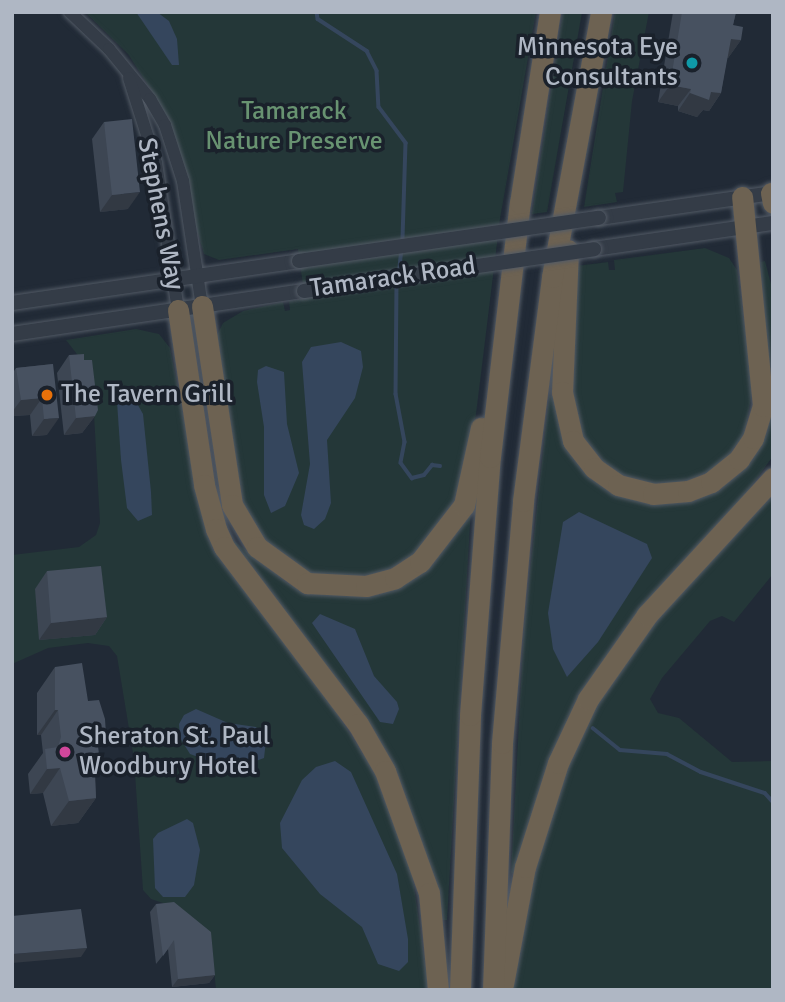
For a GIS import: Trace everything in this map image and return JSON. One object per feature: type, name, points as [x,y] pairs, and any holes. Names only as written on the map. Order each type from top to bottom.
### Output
[{"type":"highway","points":[[460,990],[477,610],[509,286],[550,12]]},
{"type":"highway","points":[[493,990],[512,611],[540,359],[601,12]]},
{"type":"highway","points":[[574,157],[562,403],[578,450],[618,485],[664,495],[699,488],[732,467],[753,438],[764,391],[741,197]]},
{"type":"highway","points":[[202,306],[226,475],[241,526],[269,559],[294,576],[323,587],[352,588],[409,571],[445,535],[464,505],[509,286]]},
{"type":"highway","points":[[178,310],[204,485],[216,529],[224,547],[358,724],[385,771],[429,893],[438,990]]},
{"type":"highway","points":[[502,990],[525,867],[558,763],[588,699],[648,615],[773,478]]},
{"type":"street","name":"Stephens Way","points":[[70,12],[100,39],[129,78],[150,99],[176,153],[202,306]]},
{"type":"street","name":"Stephens Way","points":[[129,78],[156,163],[178,310]]},
{"type":"street","name":"Tamarack Road","points":[[12,303],[741,197],[772,196]]},
{"type":"street","name":"Tamarack Road","points":[[12,334],[773,223]]},
{"type":"green space","name":"Tamarack Nature Preserve","points":[[85,12],[536,12],[500,219],[474,430],[454,501],[444,519],[410,558],[387,571],[344,580],[295,570],[245,522],[217,335],[223,323],[243,311],[283,302],[285,311],[290,310],[289,301],[305,299],[298,249],[219,260],[204,254],[160,104],[128,54]]},
{"type":"green space","points":[[563,12],[582,12],[547,212],[532,214]]},
{"type":"green space","points":[[615,12],[649,12],[632,101],[623,192],[615,193],[617,202],[584,207]]},
{"type":"green space","points":[[705,248],[729,258],[737,270],[753,386],[745,433],[722,465],[679,486],[630,482],[590,453],[570,409],[576,266],[608,262],[609,270],[615,270],[614,260]]},
{"type":"green space","points":[[765,261],[773,292],[773,456],[729,517],[628,633],[516,873],[511,873],[524,627],[549,396],[555,396],[605,485],[710,491],[771,390],[760,262]]},
{"type":"green space","points":[[136,329],[159,334],[170,348],[201,504],[374,771],[411,866],[429,990],[216,990],[212,949],[169,905],[151,899],[143,890],[134,759],[117,656],[109,646],[88,643],[48,648],[12,664],[12,555],[79,547],[96,535],[100,523],[94,414],[80,358],[66,340]]},
{"type":"green space","points":[[773,495],[773,574],[734,622],[722,616],[710,621],[662,678],[650,699],[658,713],[679,718],[732,762],[773,761],[773,990],[512,990],[521,908],[574,744],[631,646]]},
{"type":"green space","points":[[471,507],[447,920],[442,920],[416,831],[229,542],[233,540],[289,584],[312,592],[350,595],[383,589]]},
{"type":"water","points":[[136,12],[157,12],[169,21],[177,39],[179,65],[172,65]]},
{"type":"water","points":[[341,342],[361,351],[363,367],[355,398],[327,440],[331,503],[325,519],[314,529],[304,525],[301,515],[310,464],[302,362],[311,347]]},
{"type":"water","points":[[266,366],[284,372],[287,424],[299,473],[285,506],[271,513],[264,495],[264,427],[257,382],[258,370]]},
{"type":"water","points":[[130,391],[143,414],[151,492],[152,515],[138,521],[127,508],[117,402]]},
{"type":"water","points":[[579,512],[647,544],[652,558],[598,642],[567,677],[553,649],[548,613],[563,522]]},
{"type":"water","points":[[320,614],[355,629],[374,676],[397,702],[399,709],[393,724],[380,722],[312,623]]},
{"type":"water","points":[[196,709],[228,723],[256,727],[266,741],[264,758],[256,761],[233,757],[212,762],[190,754],[180,738],[179,724],[184,715]]},
{"type":"water","points":[[335,761],[351,772],[397,874],[408,939],[408,962],[399,971],[378,964],[362,927],[320,894],[282,848],[280,823],[302,780],[316,767]]},
{"type":"water","points":[[187,819],[193,823],[200,850],[194,885],[185,897],[163,897],[155,888],[153,839],[158,833]]},
{"type":"building","name":"Minnesota Eye Consultants","points":[[682,12],[736,12],[733,25],[743,27],[741,40],[731,39],[721,93],[711,92],[709,100],[690,93],[691,89],[670,85]]},
{"type":"building","points":[[132,119],[140,192],[112,195],[104,122]]},
{"type":"building","points":[[84,354],[84,360],[92,360],[98,410],[95,416],[76,418],[69,355]]},
{"type":"building","points":[[53,364],[59,418],[44,419],[42,398],[21,400],[16,368]]},
{"type":"building","points":[[101,566],[107,617],[51,623],[47,571]]},
{"type":"building","points":[[82,663],[88,701],[99,700],[106,734],[97,739],[100,761],[94,762],[96,798],[69,801],[60,768],[47,769],[45,749],[58,747],[61,737],[58,710],[55,710],[55,667]]},
{"type":"building","points":[[174,902],[211,932],[215,975],[178,979],[174,940],[163,956],[156,904]]},
{"type":"building","points":[[81,909],[87,948],[13,954],[12,916]]},
{"type":"waterway","points":[[317,12],[318,19],[367,51],[377,71],[379,107],[406,143],[403,241]]},
{"type":"waterway","points":[[399,272],[401,252]]},
{"type":"waterway","points":[[397,283],[396,394],[405,442],[401,463],[412,478],[424,475],[432,465],[440,466]]},
{"type":"waterway","points":[[593,728],[620,750],[667,754],[701,772],[765,793],[773,802]]},
{"type":"place","name":"Minnesota Eye Consultants","points":[[692,63]]},
{"type":"place","name":"The Tavern Grill","points":[[47,395]]},
{"type":"place","name":"Sheraton St. Paul Woodbury Hotel","points":[[65,752]]}]
